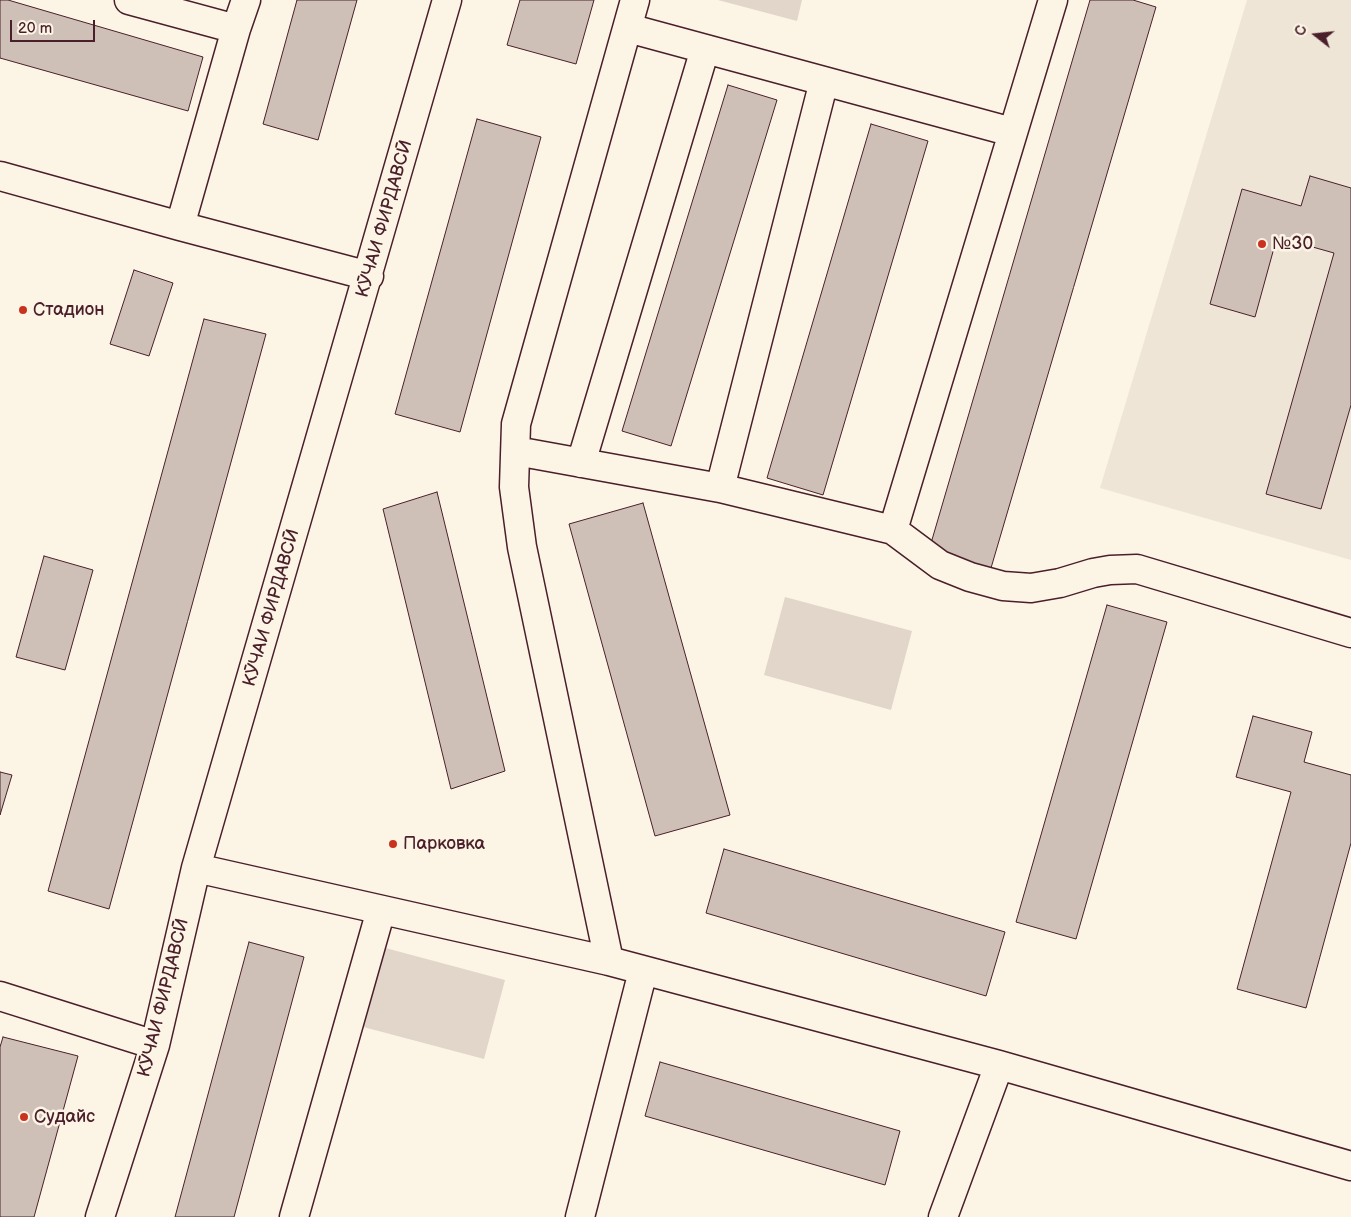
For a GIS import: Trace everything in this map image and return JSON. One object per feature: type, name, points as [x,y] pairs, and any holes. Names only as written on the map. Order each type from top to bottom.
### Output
[{"type":"street","points":[[129,0],[236,29]]},
{"type":"street","points":[[180,226],[246,0]]},
{"type":"street","name":"КӮЧАИ ФИРДАВСӢ","points":[[100,1217],[155,1045],[196,868],[448,0]]},
{"type":"street","points":[[609,961],[522,547],[514,487],[516,424],[635,0]]},
{"type":"street","points":[[893,530],[1053,0]]},
{"type":"street","points":[[628,28],[1012,132]]},
{"type":"street","points":[[581,463],[705,49]]},
{"type":"street","points":[[720,488],[824,81]]},
{"type":"street","points":[[0,176],[369,276]]},
{"type":"street","points":[[516,451],[720,488],[893,530],[940,565],[970,577],[1003,586],[1031,588],[1060,583],[1093,572],[1137,569],[1351,634]]},
{"type":"street","points":[[196,868],[609,961],[999,1065],[1351,1166]]},
{"type":"street","points":[[294,1217],[381,910]]},
{"type":"street","points":[[580,1217],[642,971]]},
{"type":"street","points":[[0,996],[155,1045]]},
{"type":"street","points":[[943,1217],[999,1065]]},
{"type":"shaded area","points":[[718,0],[802,0],[797,21]]},
{"type":"shaded area","name":"№30","points":[[1247,0],[1351,0],[1351,560],[1100,488]]},
{"type":"shaded area","points":[[785,597],[912,631],[891,710],[764,675]]},
{"type":"shaded area","points":[[378,946],[505,980],[484,1059],[356,1025]]},
{"type":"building","points":[[0,0],[8,0],[203,57],[188,111],[0,58]]},
{"type":"building","points":[[297,0],[357,0],[318,140],[263,124]]},
{"type":"building","points":[[520,0],[594,0],[576,64],[507,45]]},
{"type":"building","points":[[1090,0],[1133,0],[1156,7],[991,568],[929,550]]},
{"type":"building","points":[[728,85],[777,100],[671,446],[622,431]]},
{"type":"building","points":[[477,119],[541,137],[460,432],[395,414]]},
{"type":"building","points":[[871,124],[928,141],[823,495],[767,478]]},
{"type":"building","points":[[1310,176],[1351,188],[1351,405],[1321,509],[1266,494],[1334,253],[1277,237],[1255,317],[1210,304],[1242,189],[1301,206]]},
{"type":"building","points":[[134,270],[173,283],[149,356],[110,344]]},
{"type":"building","points":[[204,319],[266,334],[109,909],[48,891]]},
{"type":"building","points":[[437,492],[505,771],[451,789],[383,509]]},
{"type":"building","points":[[643,503],[730,815],[655,836],[569,524]]},
{"type":"building","points":[[44,556],[93,570],[65,670],[16,657]]},
{"type":"building","points":[[1107,605],[1167,622],[1076,939],[1016,922]]},
{"type":"building","points":[[1253,716],[1312,732],[1304,762],[1351,775],[1351,843],[1306,1008],[1237,989],[1291,792],[1236,777]]},
{"type":"building","points":[[0,772],[12,775],[0,815]]},
{"type":"building","points":[[724,849],[1005,932],[986,996],[706,913]]},
{"type":"building","points":[[249,942],[304,957],[234,1217],[175,1217]]},
{"type":"building","points":[[3,1037],[78,1056],[34,1217],[0,1217],[0,1047]]},
{"type":"building","points":[[660,1062],[900,1131],[885,1185],[645,1116]]},
{"type":"place","name":"№30","points":[[1262,244]]},
{"type":"place","name":"Стадион","points":[[23,310]]},
{"type":"place","name":"Парковка","points":[[393,844]]},
{"type":"place","name":"Судайс","points":[[24,1117]]}]
